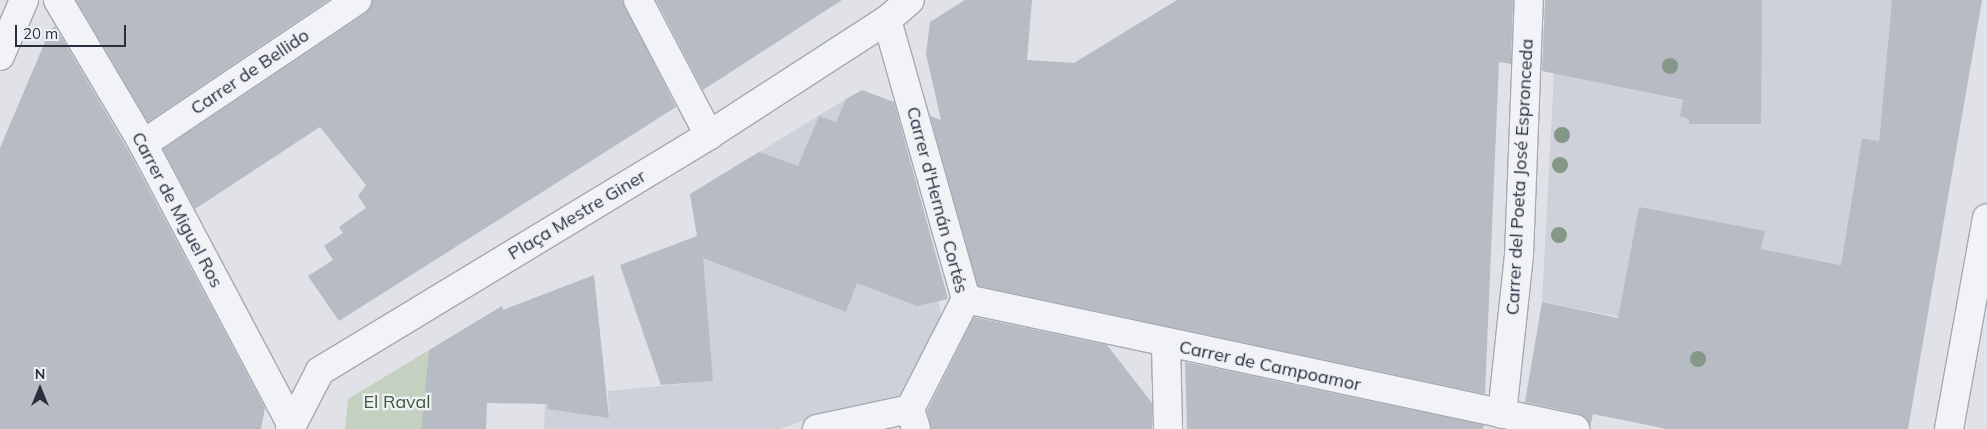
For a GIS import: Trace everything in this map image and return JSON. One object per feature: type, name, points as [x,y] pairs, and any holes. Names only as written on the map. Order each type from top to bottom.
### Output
[{"type":"street","name":"Carrer de Miguel Ros","points":[[58,0],[143,144],[290,427]]},
{"type":"street","name":"Carrer de Bellido","points":[[143,144],[357,0]]},
{"type":"street","points":[[638,0],[709,135]]},
{"type":"street","name":"Plaça Mestre Giner","points":[[290,427],[320,371],[709,135],[887,20],[910,0]]},
{"type":"street","name":"Carrer del Poeta José Espronceda","points":[[1502,414],[1519,255],[1529,0]]},
{"type":"street","points":[[0,56],[13,9]]},
{"type":"street","name":"Carrer d'Hernán Cortés","points":[[887,20],[966,299],[913,419]]},
{"type":"street","points":[[1949,429],[1987,218]]},
{"type":"street","name":"Carrer de Campoamor","points":[[966,299],[1166,345],[1575,429]]},
{"type":"street","points":[[1166,345],[1168,429]]},
{"type":"street","points":[[817,429],[913,419]]},
{"type":"shaded area","points":[[1718,0],[1892,0],[1879,141],[1862,138],[1844,265],[1796,256],[1793,350],[1542,302],[1554,73],[1717,108]]},
{"type":"shaded area","points":[[846,99],[932,255],[943,328],[904,398],[839,409],[779,429],[544,429],[545,404],[570,404],[609,418],[608,391],[712,381],[698,217],[694,218],[690,194]]},
{"type":"green space","name":"El Raval","points":[[429,350],[421,429],[345,429],[348,399]]},
{"type":"building","points":[[76,0],[329,0],[148,122]]},
{"type":"building","points":[[372,0],[622,0],[676,107],[339,321],[308,276],[333,260],[324,246],[343,233],[339,227],[366,208],[358,196],[366,185],[320,127],[195,209],[163,149],[366,13]]},
{"type":"building","points":[[656,0],[842,0],[703,90]]},
{"type":"building","points":[[965,0],[1032,0],[1027,60],[1074,63],[1177,0],[1513,0],[1511,64],[1499,62],[1485,394],[978,286],[930,116],[941,120],[926,54],[930,22]]},
{"type":"building","points":[[1545,0],[1762,0],[1761,124],[1689,124],[1689,119],[1680,116],[1683,100],[1542,71]]},
{"type":"building","points":[[1892,0],[1982,0],[1908,429],[1667,429],[1593,414],[1590,429],[1579,414],[1525,402],[1542,302],[1618,318],[1639,207],[1765,231],[1761,249],[1841,265],[1862,138],[1879,141]]},
{"type":"building","points":[[55,26],[129,152],[265,408],[261,429],[0,429],[0,148],[50,30]]},
{"type":"building","points":[[862,90],[894,102],[948,299],[917,306],[857,283],[846,312],[703,258],[713,381],[661,385],[620,265],[697,236],[690,194],[759,152],[798,166],[819,116],[836,122],[846,99]]},
{"type":"building","points":[[594,275],[609,418],[547,409],[548,404],[487,403],[486,429],[421,429],[429,350],[502,306],[503,310]]},
{"type":"building","points":[[974,317],[1107,345],[1152,403],[1152,429],[931,429],[927,411]]},
{"type":"building","points":[[1185,362],[1484,425],[1483,429],[1187,429]]}]
